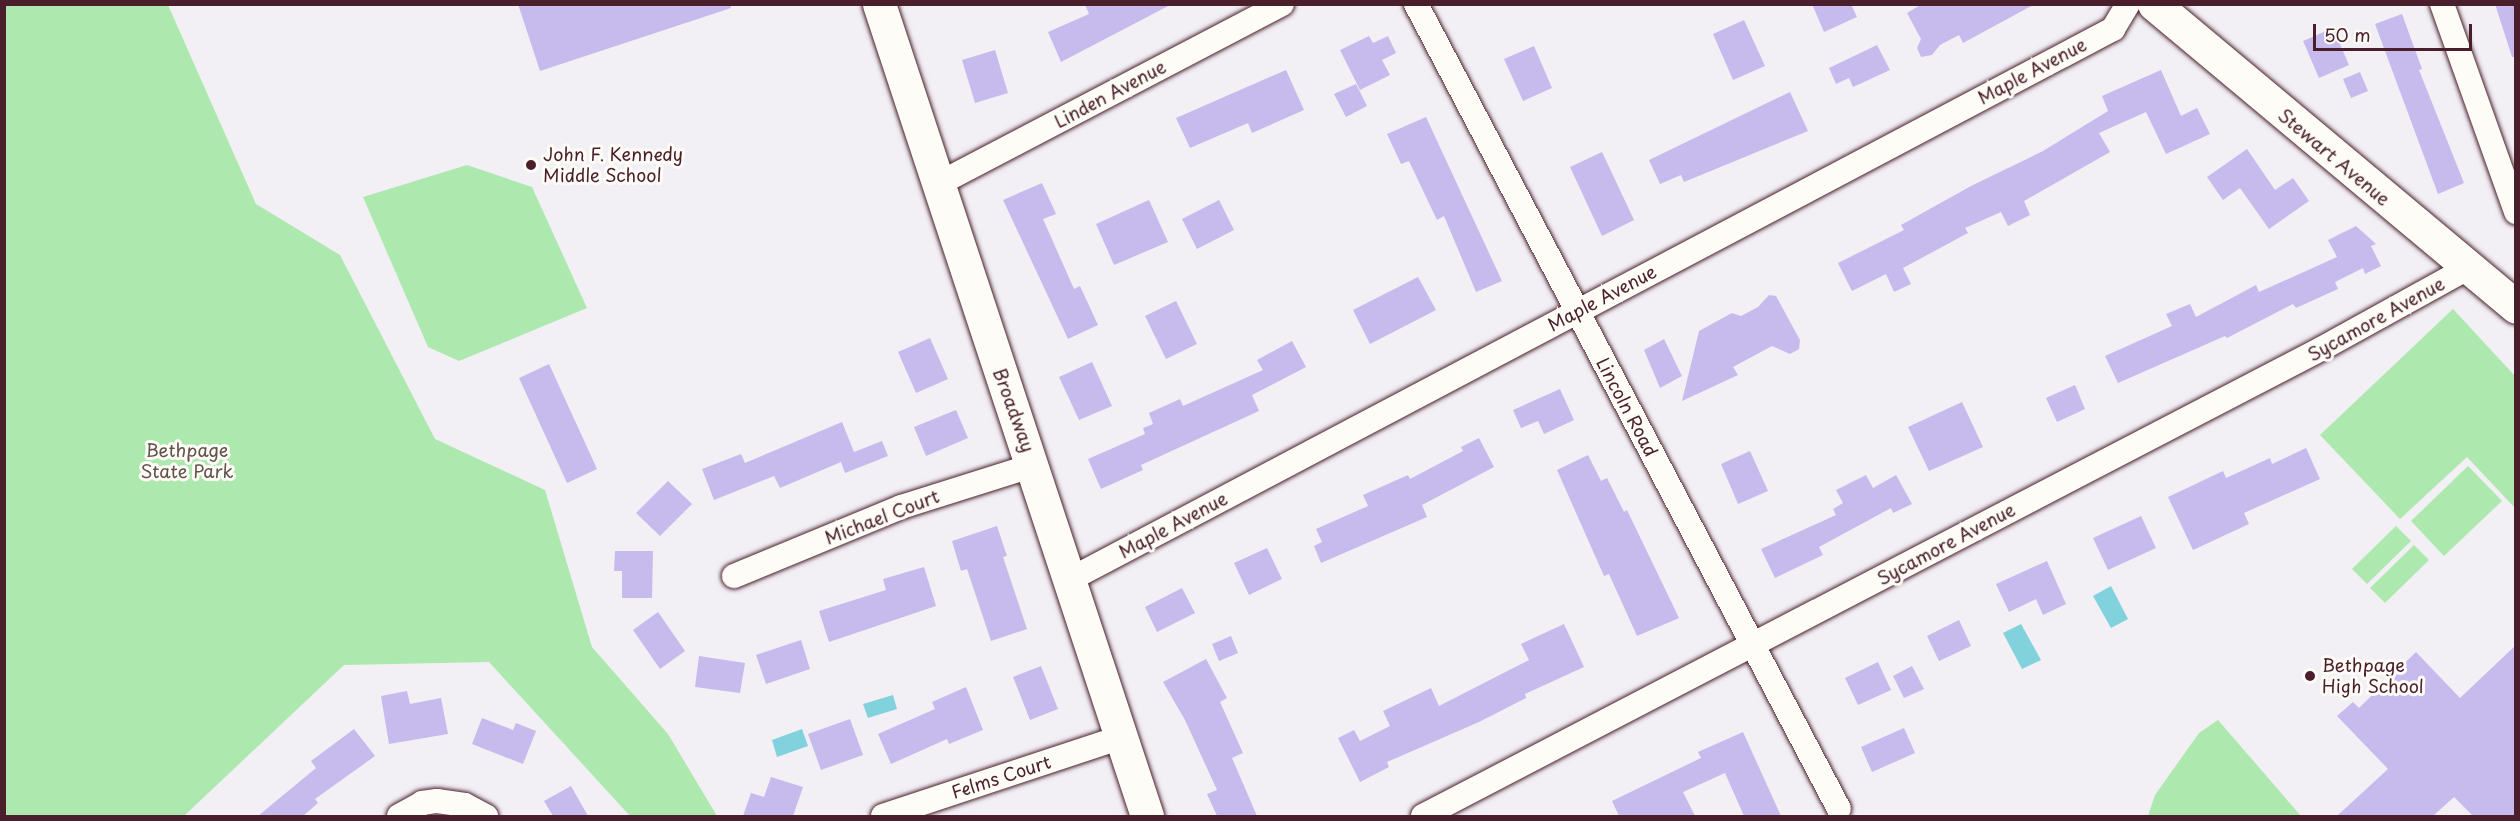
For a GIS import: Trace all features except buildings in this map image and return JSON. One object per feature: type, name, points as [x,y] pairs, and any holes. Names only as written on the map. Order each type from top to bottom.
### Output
[{"type":"main road","name":"Broadway","points":[[879,4],[1034,465],[1067,580],[1119,738],[1148,816]]},
{"type":"main road","name":"Stewart Avenue","points":[[2154,4],[2466,269],[2516,307]]},
{"type":"street","name":"Linden Avenue","points":[[938,184],[1282,4]]},
{"type":"street","name":"Lincoln Road","points":[[1416,4],[1839,809]]},
{"type":"street","name":"Maple Avenue","points":[[1067,580],[2113,28],[2128,4]]},
{"type":"street","points":[[2442,4],[2516,212]]},
{"type":"street","name":"Sycamore Avenue","points":[[1423,816],[2466,269]]},
{"type":"street","name":"Michael Court","points":[[734,576],[901,507],[1034,465]]},
{"type":"street","name":"Felms Court","points":[[884,816],[1119,738]]},
{"type":"street","points":[[399,816],[422,803],[437,801],[465,805],[486,816]]},
{"type":"green space","name":"Bethpage State Park","points":[[5,4],[168,5],[256,204],[340,255],[435,439],[545,490],[592,647],[668,734],[717,816],[630,816],[489,662],[344,665],[184,816],[5,816]]},
{"type":"green space","points":[[467,165],[532,187],[587,308],[459,361],[428,347],[363,197]]},
{"type":"green space","points":[[2453,309],[2515,376],[2515,508],[2467,457],[2400,519],[2320,435]]},
{"type":"green space","points":[[2468,466],[2502,501],[2444,556],[2411,521]]},
{"type":"green space","points":[[2396,526],[2411,541],[2367,584],[2352,569]]},
{"type":"green space","points":[[2414,545],[2429,560],[2385,603],[2370,588]]},
{"type":"green space","points":[[2218,720],[2301,816],[2148,816],[2155,795],[2199,733]]},
{"type":"water","points":[[2111,586],[2128,619],[2111,628],[2093,596]]},
{"type":"water","points":[[2021,624],[2041,660],[2022,669],[2003,633]]},
{"type":"water","points":[[893,695],[897,709],[868,718],[863,704]]},
{"type":"water","points":[[802,729],[808,746],[777,757],[772,740]]},
{"type":"place","name":"John F. Kennedy Middle School","points":[[531,165]]},
{"type":"place","name":"Bethpage High School","points":[[2310,676]]}]
